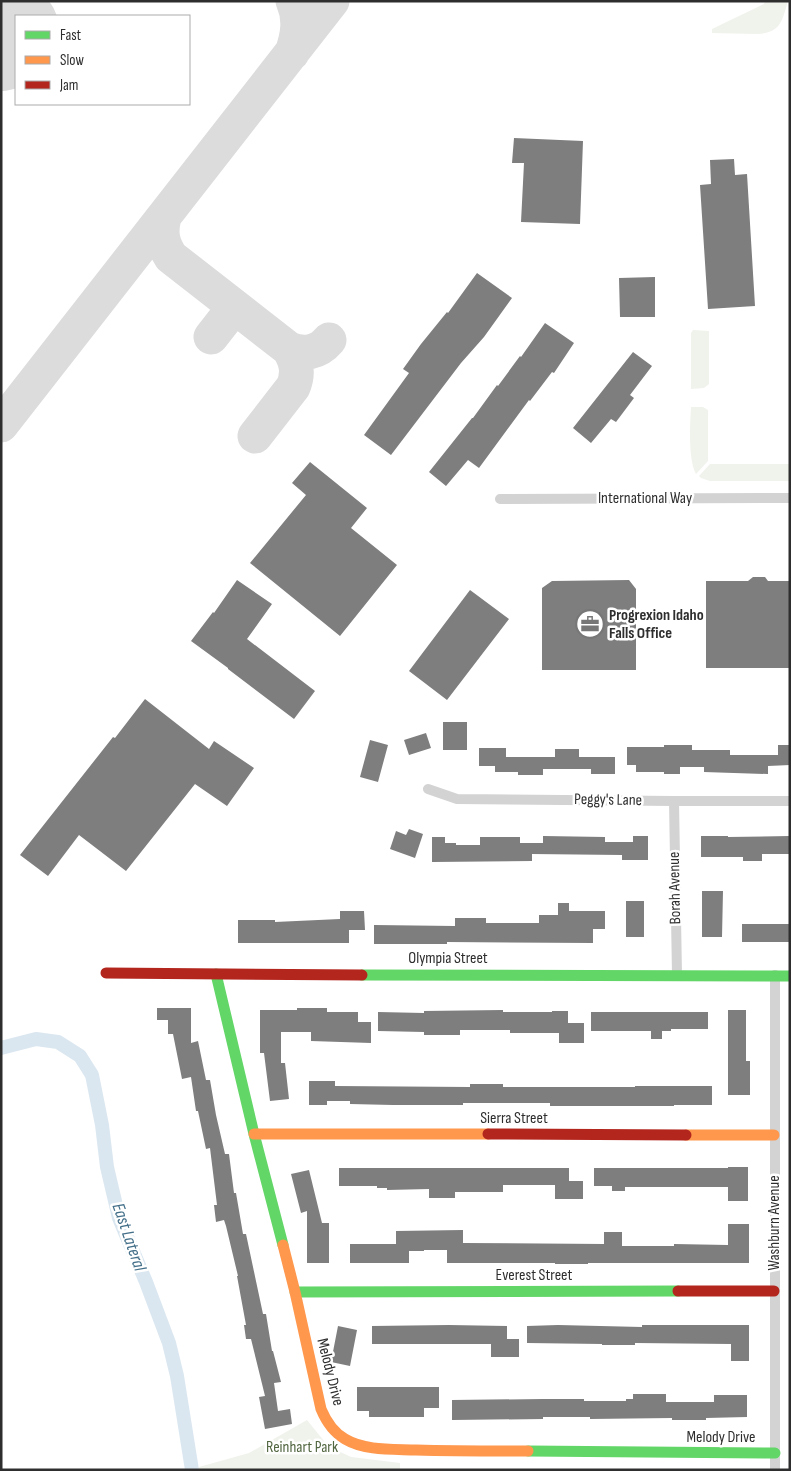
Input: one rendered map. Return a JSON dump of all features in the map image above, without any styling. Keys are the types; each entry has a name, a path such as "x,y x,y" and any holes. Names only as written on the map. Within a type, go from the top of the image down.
{"street":[{"name":"International Way","path":"500,499 790,498"},
{"name":"Peggy's Lane","path":"428,789 457,799 790,801"},
{"name":"Borah Avenue","path":"674,801 677,975"},
{"name":"Olympia Street","path":"106,973 790,976"},
{"name":"Melody Drive","path":"216,974 254,1134 295,1292 321,1409 326,1420 334,1430 345,1439 374,1448 451,1451 775,1453"},
{"name":"Washburn Avenue","path":"775,975 775,1470"},
{"name":"Sierra Street","path":"254,1134 774,1135"},
{"name":"Everest Street","path":"295,1292 774,1291"}],"green space":[{"path":"765,1 788,1 780,24 772,31 758,34 712,33 712,29 764,4"},
{"path":"693,330 709,331 709,384 704,388 691,389 691,333"},
{"path":"691,407 703,407 708,410 708,461 696,474 693,468 691,451"},
{"path":"710,464 790,464 790,481 710,481 701,478 699,476"},
{"name":"Reinhart Park","path":"307,1420 328,1446 351,1457 400,1463 400,1470 199,1470 199,1467 249,1453"}],"building":[{"path":"514,138 583,141 580,224 521,222 524,163 512,163"},
{"path":"734,159 735,175 747,174 755,306 708,309 700,185 711,184 710,160"},
{"path":"477,273 512,298 484,337 461,363 391,455 364,435 409,373 403,369"},
{"path":"655,277 655,317 620,317 619,278"},
{"path":"545,323 574,343 554,373 552,372 529,400 479,468 468,460 446,486 429,472 521,357"},
{"path":"633,352 652,366 630,395 634,398 616,422 611,419 591,443 573,428"},
{"path":"310,462 367,508 351,528 397,565 340,636 250,563 306,495 292,483"},
{"path":"753,577 765,577 768,581 790,581 790,668 706,668 706,581 748,581"},
{"path":"237,580 272,604 247,639 315,691 294,719 191,641 214,613"},
{"path":"629,580 636,589 636,670 542,670 542,588 552,581"},
{"path":"470,590 509,619 447,700 409,671"},
{"path":"145,699 209,749 214,741 254,768 227,806 195,784 126,871 79,835 48,876 20,855"},
{"path":"443,722 467,722 467,750 443,750"},
{"path":"426,733 431,748 409,755 404,740"},
{"path":"370,740 388,745 378,782 360,777"},
{"path":"664,745 692,745 692,750 730,750 730,755 778,755 778,745 790,745 790,765 768,766 768,774 704,772 704,767 680,767 680,774 664,774 664,772 636,772 636,765 627,765 627,747 664,747"},
{"path":"479,748 506,748 506,757 555,757 555,749 579,749 579,757 615,757 615,774 591,774 591,769 543,769 543,775 518,775 518,772 495,772 495,766 479,766"},
{"path":"409,829 423,834 415,858 390,849 396,831 406,835"},
{"path":"543,836 605,837 605,842 633,842 633,836 648,836 648,860 622,860 622,855 532,854 532,861 432,862 432,837 445,837 445,843 456,843 456,845 480,845 480,837 520,837 520,843 543,843"},
{"path":"701,836 790,836 790,854 762,854 762,861 743,861 743,857 701,857"},
{"path":"702,891 723,891 722,937 702,937"},
{"path":"626,901 644,901 644,937 626,937"},
{"path":"558,903 569,903 569,911 605,911 605,929 593,929 593,943 447,942 447,944 374,944 374,925 455,926 455,918 486,918 486,923 539,923 539,915 558,915"},
{"path":"340,911 364,911 365,930 349,930 349,943 238,943 238,920 275,920 275,922 340,919"},
{"path":"742,924 790,924 790,942 742,942"},
{"path":"157,1008 191,1008 191,1043 198,1041 206,1080 210,1080 225,1154 229,1154 234,1193 236,1193 243,1234 246,1234 263,1314 266,1314 272,1351 281,1382 274,1383 278,1411 290,1409 292,1424 265,1429 259,1397 265,1396 251,1339 246,1339 244,1325 246,1325 238,1276 224,1220 216,1222 214,1205 217,1205 210,1148 206,1149 198,1111 196,1111 191,1077 182,1079 173,1034 168,1034 168,1020 157,1020"},
{"path":"297,1008 327,1008 327,1012 358,1012 358,1022 371,1022 371,1043 311,1041 311,1032 281,1032 281,1063 285,1063 289,1099 270,1101 264,1053 260,1053 260,1010 297,1010"},
{"path":"503,1010 503,1012 568,1011 568,1023 584,1023 584,1043 559,1043 559,1033 510,1033 510,1030 460,1030 460,1035 424,1035 424,1032 378,1031 378,1012 424,1013 424,1011"},
{"path":"728,1010 746,1010 746,1061 750,1061 750,1095 728,1095"},
{"path":"591,1012 708,1012 708,1029 671,1029 671,1031 662,1031 662,1039 651,1039 651,1031 591,1031"},
{"path":"309,1081 335,1081 335,1086 470,1087 470,1084 503,1084 503,1087 712,1086 712,1105 550,1106 550,1103 463,1103 463,1105 393,1105 350,1104 350,1101 327,1101 327,1105 309,1105"},
{"path":"748,1167 748,1201 728,1201 728,1187 625,1187 625,1191 612,1191 612,1186 594,1186 594,1168"},
{"path":"339,1168 569,1168 569,1181 583,1181 583,1199 555,1199 555,1185 503,1185 503,1192 455,1192 455,1198 429,1198 429,1189 387,1190 387,1188 377,1188 377,1186 339,1186"},
{"path":"309,1170 322,1223 329,1223 329,1263 307,1263 307,1211 301,1213 291,1174"},
{"path":"728,1224 749,1224 749,1263 447,1263 447,1250 424,1250 409,1251 409,1263 350,1263 350,1244 396,1244 396,1231 463,1230 463,1243 604,1244 604,1232 622,1232 622,1246 674,1246 674,1244 728,1245"},
{"path":"642,1325 749,1325 749,1361 731,1361 731,1344 635,1343 635,1345 602,1345 527,1343 527,1326 642,1327"},
{"path":"338,1326 357,1330 350,1366 331,1362"},
{"path":"372,1326 507,1326 507,1339 519,1339 519,1357 491,1357 491,1344 372,1344"},
{"path":"357,1387 439,1387 439,1408 424,1408 424,1417 369,1417 369,1411 357,1411"},
{"path":"633,1394 666,1394 666,1402 714,1402 714,1395 747,1395 747,1417 706,1418 706,1420 543,1417 543,1419 452,1420 452,1400 584,1399 584,1401 626,1401 626,1399 633,1399"}],"waterway":[{"name":"East Lateral","path":"1,1048 36,1039 58,1042 80,1056 92,1075 102,1125 107,1167 119,1218 169,1343 177,1376 192,1470"}],"taxiway":[{"path":"292,53 298,27 296,8 293,1"},
{"path":"1,425 332,1"},
{"path":"164,217 163,238 171,257 289,349 294,358 296,372 293,387 255,436"},
{"path":"211,337 229,314 229,303"},
{"path":"289,349 310,352 320,348 329,340"}],"runway":[{"path":"1,48 15,30"}],"traffic: fast":[{"path":"216,974 254,1134 283,1245"},
{"path":"362,975 790,976"},
{"path":"295,1292 678,1291"},
{"path":"528,1451 775,1453"}],"traffic: slow":[{"path":"254,1134 488,1134"},
{"path":"686,1135 774,1135"},
{"path":"283,1245 321,1409 333,1430 353,1443 379,1449 528,1451"}],"traffic: jam":[{"path":"106,973 362,975"},
{"path":"488,1134 686,1135"},
{"path":"678,1291 774,1291"}],"place":[{"name":"Progrexion Idaho Falls Office","path":"590,624"}]}
